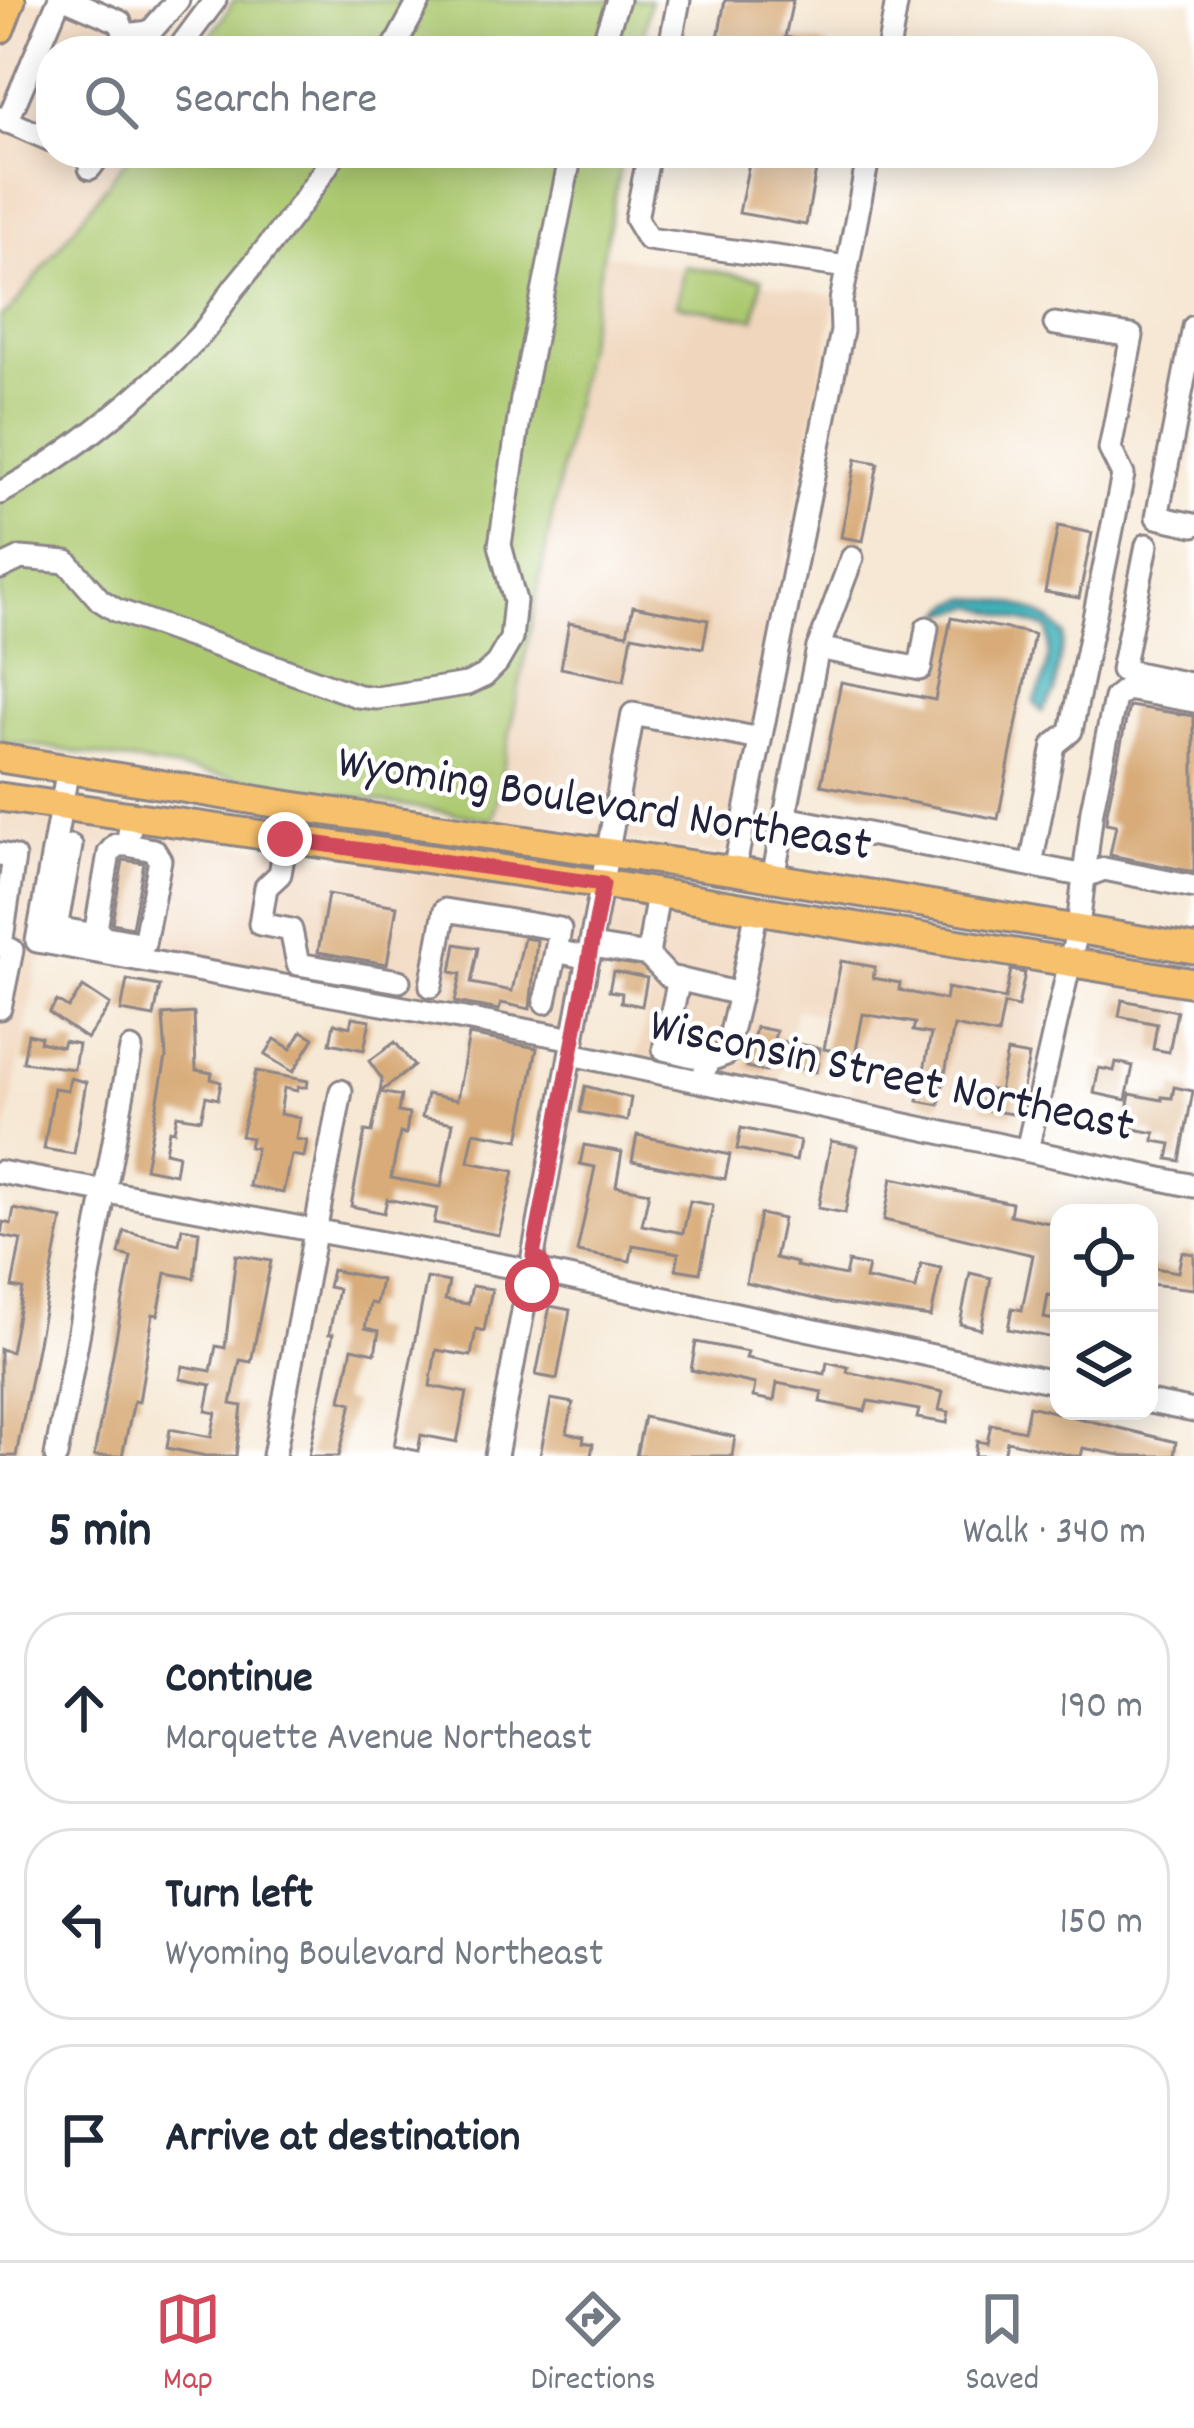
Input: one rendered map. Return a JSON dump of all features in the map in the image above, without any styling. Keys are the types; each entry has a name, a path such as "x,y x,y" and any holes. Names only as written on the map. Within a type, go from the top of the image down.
{"main road":[{"path":"0,28 11,0"},
{"name":"Wyoming Boulevard Northeast","path":"0,758 773,877 1194,949"},
{"name":"Wyoming Boulevard Northeast","path":"0,797 603,884 1194,983"}],"street":[{"path":"42,36 59,0"},
{"path":"69,0 120,22 122,36"},
{"path":"140,36 150,32 178,0"},
{"path":"188,36 215,0"},
{"path":"400,36 420,0"},
{"path":"605,36 618,0"},
{"path":"672,36 680,0"},
{"path":"891,36 897,0"},
{"path":"36,50 4,120 36,134"},
{"path":"0,493 84,439 203,332 233,289 265,255 325,168"},
{"path":"0,568 21,558 67,562 100,600 116,610 358,696 377,698 467,684 484,676 504,652 515,618 500,545 522,399 568,168"},
{"path":"646,168 636,219 648,239 847,267"},
{"path":"734,871 842,332 841,301 865,168"},
{"path":"1031,866 1054,745 1071,731 1123,475 1110,449 1132,336 1055,324"},
{"path":"1194,326 1156,517 1194,525"},
{"path":"1147,545 1122,670 1194,686"},
{"path":"773,877 818,648 852,558"},
{"path":"818,648 920,669 927,628"},
{"path":"1027,1150 1078,927 1093,810 1115,698 1126,689 1194,701"},
{"path":"496,1456 633,714 760,739"},
{"path":"61,806 68,768"},
{"name":"Wisconsin Street Northeast","path":"61,806 37,940 706,1071 1194,1186"},
{"path":"292,806 280,874 266,887 260,924 291,930 298,964 399,981"},
{"path":"128,845 132,816"},
{"path":"784,818 1086,876 1104,869 1194,887"},
{"path":"71,846 56,928 94,935 144,944 160,860 154,850 116,845 109,853 94,935"},
{"path":"0,854 14,857 0,945 12,950 0,1009"},
{"path":"648,955 658,893"},
{"path":"679,979 664,1049 706,1071 726,1054 757,909"},
{"path":"430,986 445,910 560,929 545,1002"},
{"path":"556,951 648,955 669,976 740,994"},
{"path":"56,1456 131,1049"},
{"path":"274,1456 341,1091"},
{"path":"0,1172 531,1270 1050,1380"},
{"path":"1158,1404 1194,1412"}],"shaded area":[{"path":"27,0 191,0 163,36 36,36 36,168 120,168 11,310 0,316 0,66"},
{"path":"606,254 836,296 731,845 720,855 493,820"},
{"path":"0,809 584,895 588,902 563,1043 52,952 38,964 0,1164"},
{"path":"619,899 1053,970 1019,1133 1011,1137 848,1103 863,1025 796,1009 778,1088 637,1057 654,975 598,963 609,906"},
{"path":"1118,979 1194,995 1194,1082 1186,1080 1187,1072 1135,1060 1133,1065 1103,1060"}],"green space":[{"path":"234,0 650,0 644,36 211,36"},
{"path":"120,168 620,168 493,820 0,740 0,316 11,310"},
{"path":"684,266 762,279 755,319 677,305"}],"water":[{"path":"968,598 1020,606 1044,617 1064,635 1054,693 1042,712 1034,702 1047,667 1048,629 976,606 943,614"}],"building":[{"path":"725,0 793,0 785,36 718,36"},
{"path":"748,168 816,168 806,225 739,213"},
{"path":"856,459 878,463 863,541 841,537"},
{"path":"1058,526 1092,533 1079,598 1045,592"},
{"path":"633,606 708,620 703,648 632,635 624,681 561,668 569,623 627,634"},
{"path":"951,618 1034,634 998,819 821,785 841,682 935,700"},
{"path":"1129,706 1194,716 1194,872 1110,855 1116,825 1106,823 1107,812"},
{"path":"123,860 144,863 132,927 112,923"},
{"path":"328,894 397,906 387,964 318,952"},
{"path":"524,938 537,940 530,1009 501,1003 499,1010 455,1002 461,974 451,972 456,944 478,948 471,983 512,991"},
{"path":"841,961 875,967 873,978 900,983 899,990 945,1000 947,988 1005,999 1011,970 1025,973 1018,1007 1004,1004 998,1035 954,1026 939,1105 918,1101 931,1034 913,1031 915,1023 863,1014 855,1055 824,1049"},
{"path":"613,971 647,978 642,1006 621,1002 622,993 609,991"},
{"path":"127,980 160,986 154,1017 121,1011"},
{"path":"83,987 110,1005 87,1039 49,1013 57,1001 68,1008"},
{"path":"1122,1000 1177,1011 1169,1052 1153,1049 1157,1024 1119,1016"},
{"path":"194,1013 196,1070 212,1073 211,1079 221,1082 218,1099 206,1096 201,1119 177,1115 165,1152 178,1155 175,1174 145,1168 166,1057 163,1015"},
{"path":"352,1017 370,1020 364,1050 330,1043 334,1023 350,1027"},
{"path":"756,1027 776,1031 774,1040 820,1048 816,1072 768,1062 766,1072 747,1067"},
{"path":"302,1031 314,1038 293,1072 265,1055 275,1039 291,1049"},
{"path":"28,1034 62,1047 64,1041 78,1044 74,1069 23,1062"},
{"path":"469,1035 537,1048 519,1140 474,1132 468,1162 514,1171 499,1235 434,1223 437,1209 387,1199 384,1213 351,1206 365,1131 372,1132 380,1092 401,1096 398,1112 409,1114 391,1178 441,1187 453,1123 422,1117 427,1094 457,1100"},
{"path":"395,1042 414,1066 380,1092 382,1079 369,1061"},
{"path":"1007,1052 1029,1056 1021,1098 1016,1097 1012,1114 982,1109 985,1089 999,1091"},
{"path":"1116,1062 1133,1066 1126,1100 1094,1093 1099,1068 1114,1071"},
{"path":"256,1071 308,1081 307,1087 297,1091 284,1088 280,1114 300,1118 296,1139 307,1141 304,1157 291,1155 283,1193 249,1186 256,1148 249,1147 251,1138 241,1136"},
{"path":"70,1078 86,1082 74,1154 44,1149 54,1088 68,1090"},
{"path":"585,1086 631,1098 627,1121 580,1112"},
{"path":"1174,1087 1193,1091 1180,1161 1168,1159 1171,1144 1154,1141 1155,1133 1124,1127 1130,1094 1162,1100 1172,1098"},
{"path":"741,1128 800,1141 796,1161 737,1149"},
{"path":"637,1135 730,1155 725,1179 632,1161"},
{"path":"831,1141 858,1146 845,1213 818,1208"},
{"path":"584,1145 622,1152 616,1186 649,1192 642,1225 683,1233 690,1201 713,1205 700,1273 676,1269 679,1253 633,1245 630,1261 577,1252 595,1167 580,1164"},
{"path":"892,1178 1012,1203 1010,1215 1050,1223 1050,1295 1044,1318 1050,1319 1050,1337 1008,1329 1012,1308 1022,1310 1033,1255 884,1220"},
{"path":"14,1209 62,1219 16,1456 0,1456 0,1349 11,1352 23,1289 12,1287 21,1240 1,1236 3,1222 11,1224"},
{"path":"760,1214 783,1219 775,1258 796,1266 845,1276 848,1262 868,1266 865,1279 916,1289 921,1264 941,1268 931,1317 832,1303 746,1283"},
{"path":"182,1228 199,1231 194,1278 166,1273 158,1315 153,1314 139,1402 134,1401 122,1456 94,1456 131,1257 119,1254 124,1231 179,1244"},
{"path":"1182,1252 1194,1254 1194,1289 1158,1285 1158,1269 1178,1272"},
{"path":"236,1255 271,1261 251,1362 240,1360 231,1404 242,1406 236,1456 167,1448 170,1429 211,1437 216,1413 206,1411 211,1385 180,1379 183,1366 211,1371 216,1346 225,1348"},
{"path":"332,1270 381,1280 365,1328 379,1331 375,1353 352,1348 341,1400 352,1403 339,1456 309,1456 333,1334 329,1334 338,1289 328,1287"},
{"path":"970,1273 991,1278 981,1329 960,1324"},
{"path":"427,1278 449,1282 445,1300 468,1304 472,1286 492,1289 484,1331 476,1329 471,1356 436,1350 430,1386 467,1393 457,1442 421,1435 418,1451 394,1446"},
{"path":"550,1306 570,1310 557,1379 536,1375"},
{"path":"696,1342 825,1374 827,1362 848,1367 847,1372 943,1392 939,1410 949,1412 947,1423 917,1418 919,1410 881,1403 868,1401 865,1411 820,1402 822,1392 777,1383 774,1401 753,1397 755,1384 691,1370"},
{"path":"551,1399 573,1403 567,1433 593,1444 591,1456 540,1456"},
{"path":"1029,1406 1050,1411 1050,1420 1086,1420 1176,1442 1174,1456 1126,1456 1083,1448 1081,1456 1073,1456 1007,1441 1004,1456 975,1456 977,1441 987,1443 991,1424 1024,1431"},
{"path":"644,1417 735,1437 732,1456 636,1456"}],"route":[{"path":"285,839 603,884 533,1256 544,1264 545,1273 532,1285"}]}
